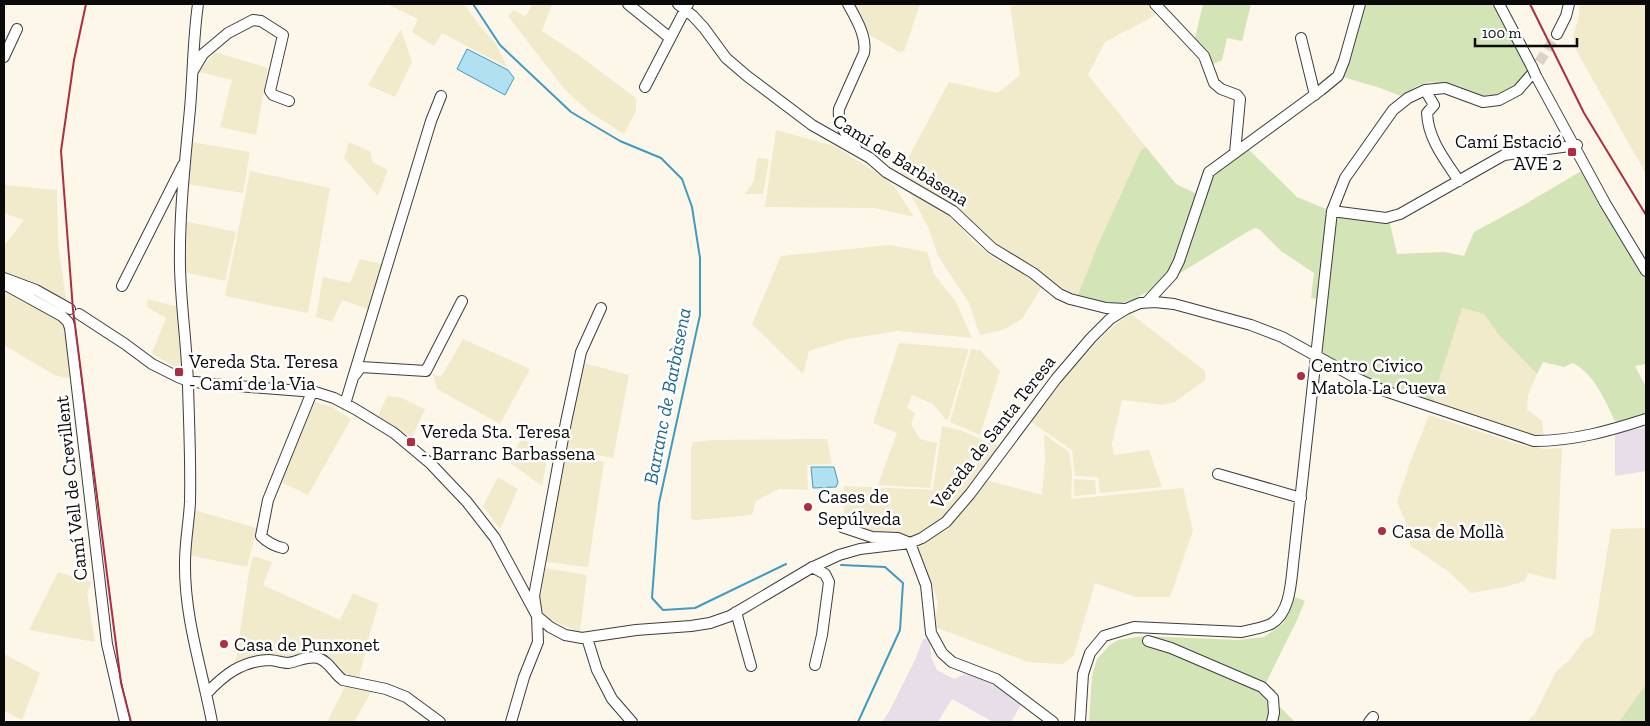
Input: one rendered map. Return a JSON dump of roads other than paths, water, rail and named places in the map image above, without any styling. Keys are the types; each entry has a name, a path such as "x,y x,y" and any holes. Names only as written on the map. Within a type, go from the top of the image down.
{"street":[{"path":"198,4 194,29 193,72 180,227 180,268 188,381 191,474 185,562 187,598 196,657 212,722"},
{"path":"628,4 670,38"},
{"path":"848,4 862,32 865,44 864,53 838,109 838,117 842,129 860,152"},
{"path":"1155,4 1204,56 1214,84 1221,90 1237,95 1240,100 1235,153"},
{"path":"1147,302 1172,275 1179,262 1209,172 1315,95 1338,76 1360,4"},
{"path":"1499,4 1575,145 1646,266"},
{"path":"1503,4 1534,71"},
{"path":"1557,34 1570,4"},
{"path":"645,87 670,38 683,6"},
{"name":"Camí de Barbàsena","path":"683,6 704,28 726,58 747,76 812,125 870,158 886,172 953,210 992,248 1033,272 1059,294 1070,299 1106,308 1126,309"},
{"path":"193,72 203,54 228,33 253,20 261,21 283,36 270,92 289,101"},
{"path":"4,57 17,29"},
{"path":"1301,38 1315,95"},
{"path":"1080,722 1083,674 1090,653 1104,636 1134,627 1241,632 1258,629 1272,623 1283,612 1289,594 1332,211 1345,178 1393,110 1408,98 1425,90 1445,88 1483,102 1500,100 1518,90 1534,71"},
{"path":"1425,90 1434,105 1427,113 1427,121 1436,146 1459,181"},
{"path":"345,404 431,121 442,96"},
{"path":"1332,211 1386,218 1400,214 1504,155 1575,145"},
{"path":"1575,145 1605,203 1646,271"},
{"path":"122,286 186,160"},
{"name":"Vereda de Santa Teresa","path":"4,278 36,290 74,311 152,364 188,381 312,392 334,398 394,433 431,464 467,502 495,538 537,616 550,627 565,635 587,638 636,630 710,623 736,612 812,567 839,555 860,549 910,543 922,538 946,522 970,494 1056,380 1110,319 1126,309 1147,302 1174,304 1251,325 1282,337 1358,380 1382,390 1534,441 1581,438 1646,419"},
{"name":"Camí Vell de Crevillent","path":"4,284 62,316 68,322 70,328 107,644 125,722"},
{"path":"354,376 361,367 426,371 462,301"},
{"path":"511,722 524,677 538,642 534,596 566,422 582,352 602,308"},
{"path":"283,548 265,540 261,536 261,530 268,500 312,392"},
{"path":"1218,474 1300,498"},
{"path":"842,527 872,537 898,538 910,543 926,585 931,633 942,653 952,662 996,679 1053,722"},
{"path":"812,567 825,574 829,582 822,635 815,664"},
{"path":"736,612 751,666"},
{"path":"587,638 597,670 612,699 632,722"},
{"path":"1148,641 1171,648 1262,687 1273,698 1274,713 1272,722"},
{"path":"206,694 239,667 254,661 272,660 289,663 299,659 317,658 328,664 338,677 343,680 386,689 406,697 440,722"}],"water":[{"path":"467,49 508,70 514,78 505,95 457,69"},
{"path":"811,467 834,467 838,482 836,487 813,488"}],"waterway":[{"name":"Barranc de Barbàsena","path":"473,4 500,45 571,112 620,141 661,158 682,179 692,207 700,258 700,315 659,503 652,598 663,610 695,608 786,564"},
{"name":"Barranc de Barbàsena","path":"841,565 885,567 903,583 900,630 858,722"}],"tunnel":[{"path":"1531,75 1557,34"}],"railway":[{"path":"86,4 74,60 61,151 73,310 121,683 131,722"},
{"path":"1530,4 1584,113 1646,215"}],"place":[{"name":"Camí Estació AVE 2","path":"1572,152"},
{"name":"Vereda Sta. Teresa - Camí de la Via","path":"179,372"},
{"name":"Centro Cívico Matola La Cueva","path":"1301,376"},
{"name":"Vereda Sta. Teresa - Barranc Barbassena","path":"411,442"},
{"name":"Cases de Sepúlveda","path":"808,507"},
{"name":"Casa de Mollà","path":"1382,531"},
{"name":"Casa de Punxonet","path":"224,644"}]}
